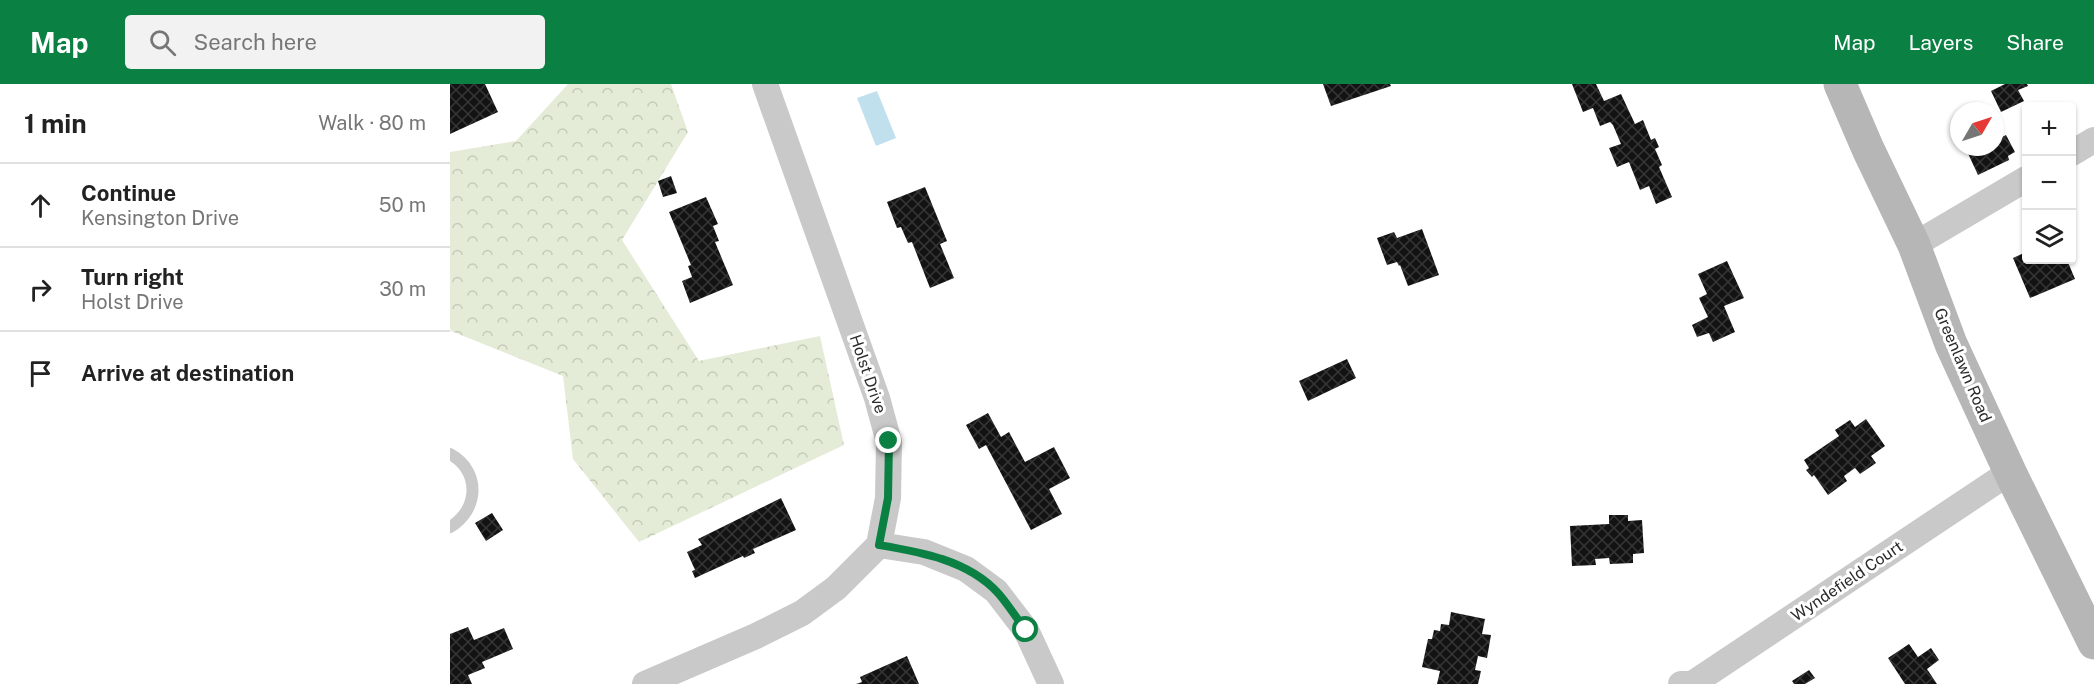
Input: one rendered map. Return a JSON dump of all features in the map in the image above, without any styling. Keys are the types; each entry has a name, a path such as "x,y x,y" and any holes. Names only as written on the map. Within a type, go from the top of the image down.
{"main road":[{"name":"Greenlawn Road","path":"1840,84 1868,149 1914,244 1951,344 2010,472 2094,643"}],"street":[{"name":"Holst Drive","path":"765,84 873,387 889,441 888,498 879,545"},
{"path":"2076,151 2094,140"},
{"path":"1914,244 2022,181"},
{"name":"Wyndefield Court","path":"1681,684 1692,684 2010,472"},
{"path":"645,684 756,636 802,613 836,588 879,545 924,552 966,569 996,591 1026,630 1051,684"}],"lane":[{"path":"450,454 466,467 473,498 466,514 450,527"}],"green space":[{"path":"568,84 671,84 688,132 622,240 699,361 820,336 844,445 639,542 573,459 563,376 451,331 450,328 450,152 516,141"}],"water":[{"path":"877,91 896,138 876,146 857,98"}],"building":[{"path":"450,84 485,84 498,112 450,134"},
{"path":"1323,84 1390,84 1391,86 1331,106"},
{"path":"1572,84 1596,84 1604,101 1621,94 1635,124 1643,120 1651,140 1655,138 1659,147 1655,149 1662,165 1659,167 1672,197 1656,204 1649,186 1640,190 1629,162 1617,167 1609,148 1621,144 1613,125 1610,122 1600,126 1593,108 1583,112"},
{"path":"2005,84 2027,84 2028,86 2018,90 2024,101 2004,111 2004,102 1996,102 1991,91"},
{"path":"2006,135 2015,152 2008,156 2009,160 1978,175 1969,156 2004,156 2004,136"},
{"path":"671,176 677,193 663,197 658,181"},
{"path":"925,187 947,241 940,244 954,278 930,288 912,242 908,243 901,227 897,228 887,202"},
{"path":"706,197 718,224 713,226 719,241 715,242 733,285 690,303 682,281 692,277 688,266 691,265 669,212"},
{"path":"1422,229 1439,275 1408,286 1397,262 1387,265 1377,238 1394,232 1397,238"},
{"path":"2022,254 2022,264 2069,264 2075,279 2030,298 2013,258"},
{"path":"1727,261 1744,298 1724,306 1735,332 1713,342 1709,333 1697,337 1692,325 1708,317 1699,298 1707,294 1698,274"},
{"path":"1347,359 1356,378 1308,401 1299,381"},
{"path":"988,413 1001,437 1009,432 1025,462 1054,447 1070,478 1049,489 1062,514 1031,530 986,445 979,449 966,425"},
{"path":"1866,419 1885,446 1871,456 1876,463 1860,474 1855,468 1844,476 1847,481 1828,495 1814,475 1812,477 1806,470 1809,468 1804,460 1839,436 1835,430 1850,420 1855,427"},
{"path":"781,498 796,530 753,549 755,553 744,558 743,556 695,578 692,571 695,570 687,552 702,545 698,539"},
{"path":"492,513 503,530 486,541 475,523"},
{"path":"1609,515 1628,515 1628,521 1642,520 1644,553 1633,554 1633,563 1610,564 1609,558 1595,559 1596,565 1572,566 1570,526 1609,524"},
{"path":"1451,612 1485,619 1482,634 1491,635 1487,658 1478,656 1475,670 1481,671 1478,684 1437,684 1440,671 1422,667 1428,639 1432,639 1434,630 1440,631 1441,624 1449,625"},
{"path":"468,627 474,640 504,628 513,649 482,662 485,668 468,675 472,684 450,684 450,634"},
{"path":"1909,644 1918,657 1931,648 1939,660 1927,669 1937,684 1905,684 1888,658"},
{"path":"907,656 919,684 856,684 862,682 860,677"},
{"path":"1809,670 1815,678 1805,684 1794,684 1792,681"}],"route":[{"path":"889,441 888,498 879,545 924,552 966,569 996,591 1026,630"}]}
